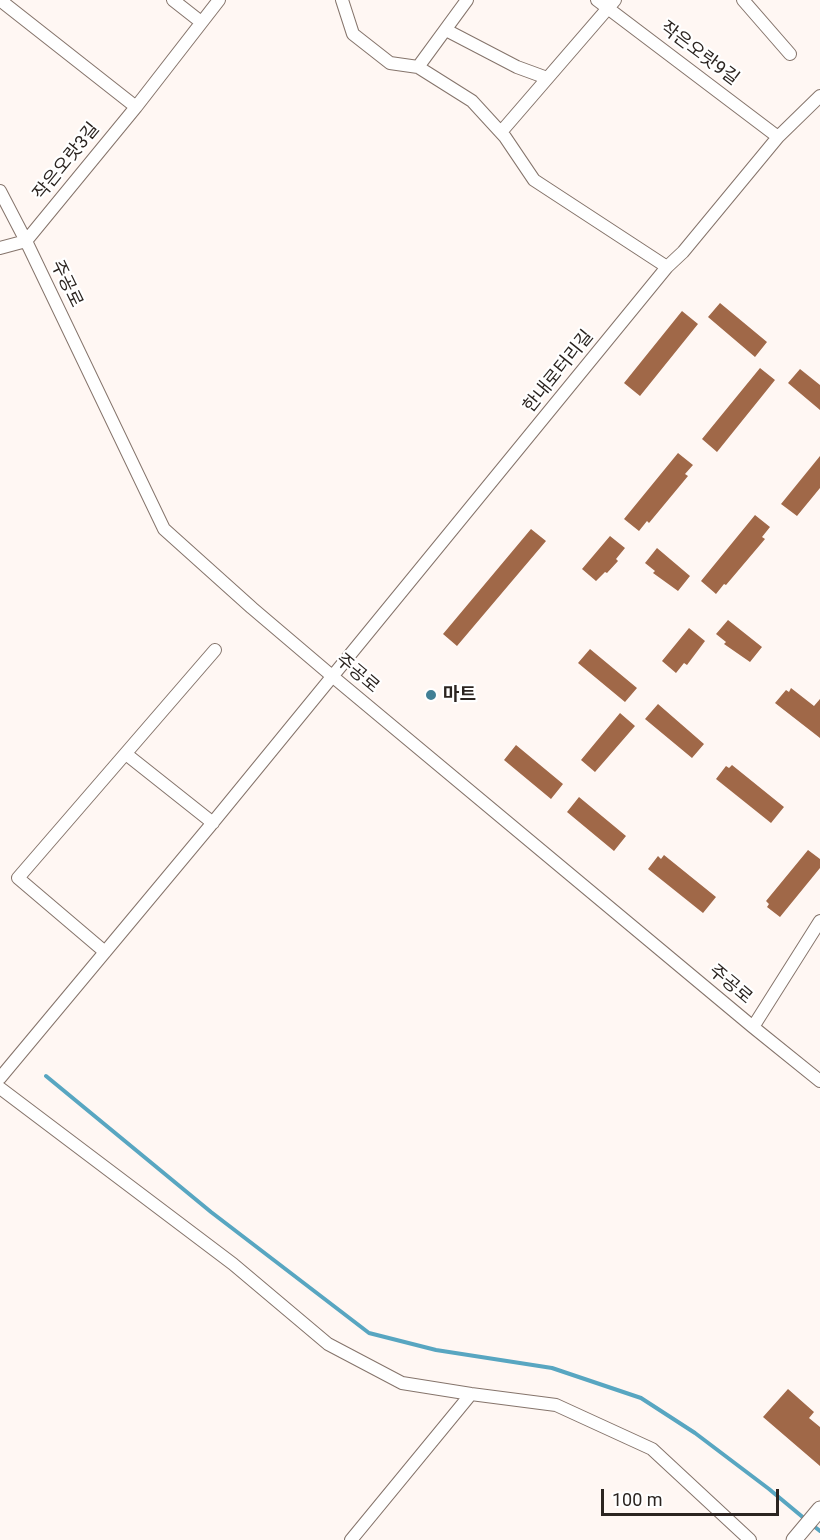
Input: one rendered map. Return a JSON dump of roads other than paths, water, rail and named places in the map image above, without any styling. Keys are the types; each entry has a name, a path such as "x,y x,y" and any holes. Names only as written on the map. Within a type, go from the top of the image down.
{"main road":[{"path":"794,1540 820,1509"}],"street":[{"path":"0,0 136,107"},
{"path":"173,0 201,22"},
{"name":"작은오랏3길","path":"26,241 136,107 219,0"},
{"path":"342,0 354,34 390,63 418,67 472,101 501,132 534,180 667,267"},
{"path":"418,67 467,0"},
{"name":"작은오랏9길","path":"597,0 611,4 778,137"},
{"path":"743,0 790,54"},
{"path":"501,132 611,4"},
{"path":"446,30 517,67 547,78"},
{"name":"한내로터리길","path":"0,1078 213,823 667,267 778,137 820,96"},
{"name":"주공로","path":"0,191 164,528 252,608 332,676 820,1081"},
{"path":"0,248 26,241"},
{"path":"105,952 18,878 215,650"},
{"path":"126,754 213,823"},
{"path":"753,1027 820,921"},
{"path":"0,1088 233,1264 328,1344 402,1383 556,1405 652,1449 750,1540"},
{"path":"351,1540 471,1394"}],"waterway":[{"path":"46,1076 211,1212 369,1333 436,1350 552,1368 641,1398 695,1433 805,1519"},
{"path":"811,1524 820,1531"}],"place":[{"name":"마트","path":"431,695"}]}
